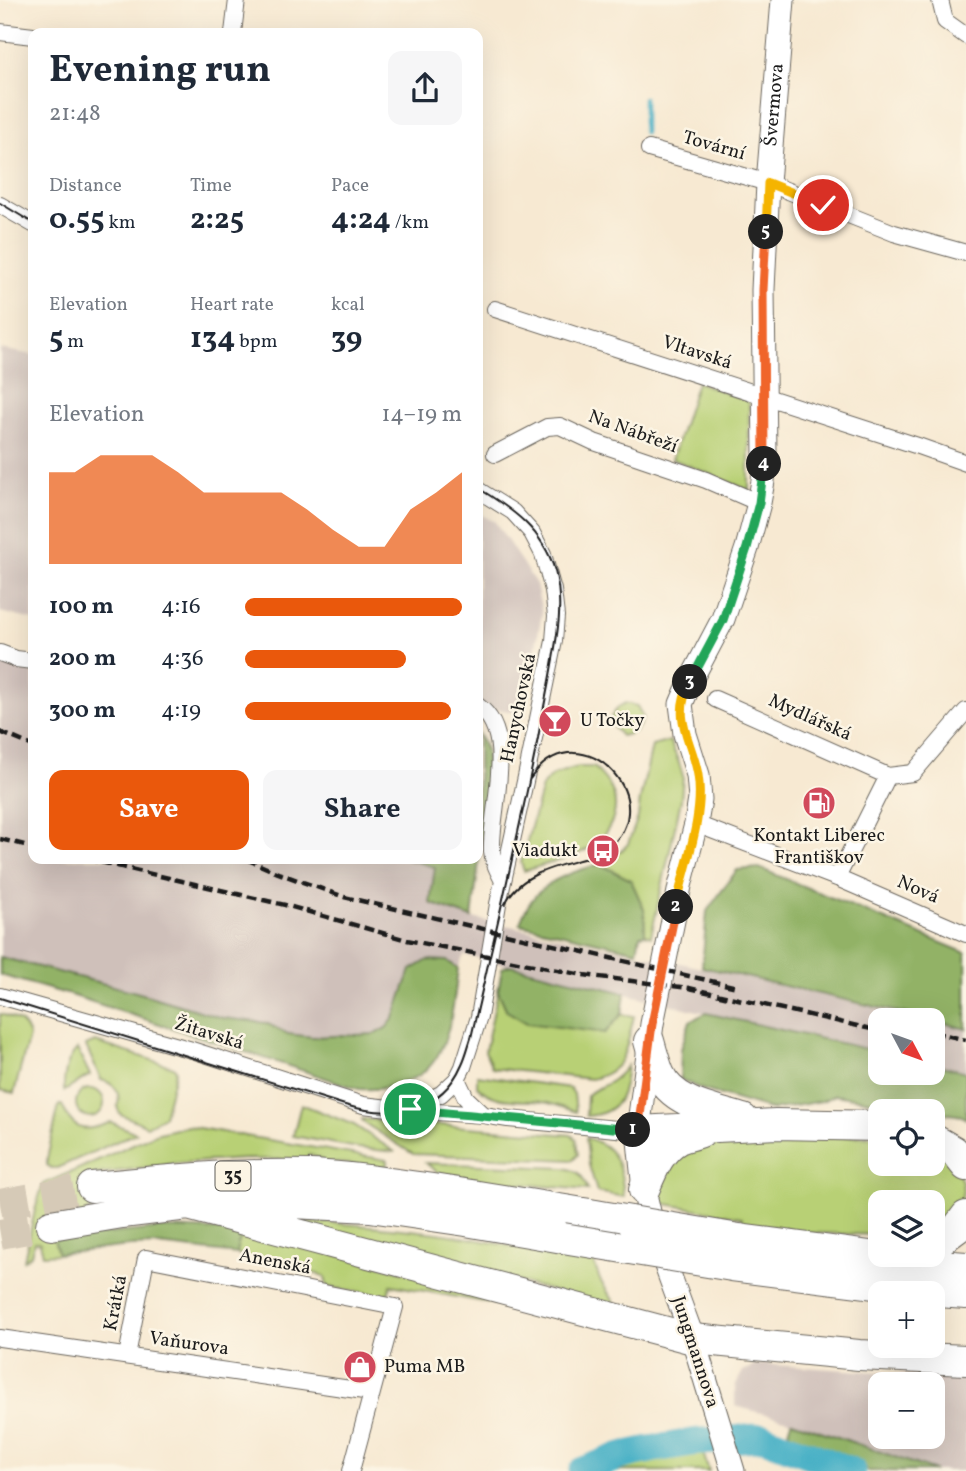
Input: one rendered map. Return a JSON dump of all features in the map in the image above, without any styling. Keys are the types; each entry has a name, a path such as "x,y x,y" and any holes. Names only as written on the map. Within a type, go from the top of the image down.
{"highway":[{"path":"649,1041 660,1075 669,1088 691,1102 764,1125"},
{"path":"644,1190 657,1161 668,1147 679,1139 704,1132 764,1125"},
{"path":"638,1131 764,1125 868,1126"},
{"path":"945,1133 966,1139"},
{"path":"945,1146 954,1151 966,1166"},
{"name":"35","path":"92,1188 247,1175 312,1175 375,1181 566,1224 735,1252 939,1292 966,1294"},
{"name":"35","path":"51,1225 188,1205 241,1202 370,1207 466,1221 566,1224"},
{"path":"188,1205 693,1339 859,1355 966,1360"},
{"path":"946,1242 966,1216"},
{"path":"773,1244 868,1243"},
{"name":"35","path":"735,1252 773,1244 966,1267"}],"street":[{"path":"234,28 237,0"},
{"name":"Švermova","path":"654,1233 644,1190 638,1131 649,1041 700,799 698,775 685,734 681,704 692,676 723,620 747,548 763,481 763,290 768,183 783,0"},
{"path":"940,0 945,21 965,36"},
{"path":"0,32 28,35"},
{"name":"Tovární","path":"649,149 768,183 894,233 966,253"},
{"path":"0,205 28,222"},
{"name":"Vltavská","path":"495,310 966,463"},
{"name":"Na Nábřeží","path":"495,454 547,426 560,426 594,442 706,480 759,503"},
{"name":"Hanychovská","path":"457,1079 479,1017 503,881 554,641 556,616 549,572 532,533 513,512 483,493"},
{"path":"0,653 28,660"},
{"name":"Mydlářská","path":"715,699 888,776"},
{"path":"837,878 888,776 913,773 966,711"},
{"path":"483,712 498,737 500,754 492,851 503,881"},
{"name":"Nová","path":"696,824 837,878 966,934"},
{"name":"Žitavská","path":"0,996 192,1050 363,1105 638,1131"},
{"path":"406,1110 441,1094 457,1079 466,1098 484,1115"},
{"name":"Jungmannova","path":"654,1233 693,1339 731,1463"},
{"name":"Anenská","path":"146,1258 395,1307 371,1392"},
{"name":"Krátká","path":"127,1356 146,1258"},
{"name":"Vaňurova","path":"0,1338 371,1392"},
{"path":"351,1471 371,1392"}],"shaded area":[{"path":"0,349 28,354 28,619 0,612"},
{"path":"483,516 495,522 536,584 542,613 523,714 483,706"},
{"path":"0,660 28,670 28,864 424,864 435,867 472,918 875,1008 868,1008 868,1049 464,955 458,968 447,961 411,970 394,1018 386,1028 375,1034 313,1037 288,1034 266,1023 223,1018 136,992 0,957"},
{"path":"945,1025 966,1029 966,1072 945,1067"},
{"path":"759,1364 877,1372 868,1372 868,1448 792,1421 735,1406 735,1386 743,1371"},
{"path":"945,1377 966,1378 966,1471 935,1471 872,1449 945,1449"}],"green space":[{"path":"697,382 749,401 749,490 672,459"},
{"path":"625,703 637,706 643,717 636,730 621,736 614,728 611,717 617,708"},
{"path":"670,741 683,776 681,800 651,936 645,934 644,909 600,864 614,858 628,844 638,817 652,746"},
{"path":"483,744 486,750 488,790 483,830"},
{"path":"578,767 594,767 612,789 615,811 609,828 590,848 524,871 521,863 542,787 553,776"},
{"path":"424,864 479,864 472,918 430,903 435,867"},
{"path":"600,864 631,880 644,909 645,934 640,935 637,951 520,924 525,910 541,890 562,877"},
{"path":"759,868 966,953 966,1029 945,1023 945,1008 881,1008 702,967 707,911 737,870"},
{"path":"0,957 136,992 223,1018 266,1023 288,1034 313,1037 375,1034 386,1028 394,1018 411,970 428,960 447,961 458,968 449,1026 439,1054 431,1065 401,1084 359,1089 77,997 0,975"},
{"path":"510,965 625,993 622,1014 605,1033 527,1023 507,1011 498,991 502,968"},
{"path":"498,991 507,1011 605,1033 622,1014 634,1016 623,1056 612,1070 591,1079 492,1068 485,1051"},
{"path":"706,1013 868,1049 868,1085 945,1085 945,1067 966,1072 966,1119 945,1113 945,1099 868,1100 835,1095 822,1101 772,1110 701,1089 680,1079 681,1049 690,1021"},
{"path":"0,1014 18,1021 29,1036 14,1093 0,1090"},
{"path":"95,1042 174,1067 176,1070 164,1116 147,1126 120,1114 116,1090 101,1080 86,1046"},
{"path":"77,1049 90,1075 64,1091 66,1068"},
{"path":"627,1066 618,1101 606,1111 586,1116 587,1096 614,1080"},
{"path":"477,1075 570,1088 574,1094 576,1112 548,1103 501,1099 477,1086"},
{"path":"90,1089 100,1093 104,1103 100,1113 90,1117 80,1113 76,1103 80,1093"},
{"path":"301,1104 354,1125 395,1152 293,1136"},
{"path":"59,1105 62,1105 71,1121 81,1128 94,1128 111,1122 136,1133 57,1168 51,1168 47,1165 47,1159"},
{"path":"362,1119 571,1135 576,1139 578,1155 573,1160 413,1154"},
{"path":"187,1126 387,1160 387,1165 382,1167 323,1162 309,1155 306,1160 247,1159 178,1163 90,1175 95,1205 54,1239 58,1254 43,1255 40,1243 34,1242 31,1255 24,1260 43,1184 155,1134"},
{"path":"868,1136 868,1176 945,1176 945,1156 953,1163 962,1181 961,1206 945,1223 945,1190 868,1190 868,1235 813,1233 743,1222 742,1217 660,1203 659,1180 682,1146 735,1137"},
{"path":"586,1138 605,1146 611,1152 622,1177 624,1197 597,1192 589,1165"},
{"path":"426,1163 565,1168 580,1175 588,1190 486,1181 438,1173"},
{"path":"285,1220 430,1232 593,1260 600,1280 618,1308"},
{"path":"165,1228 243,1231 237,1254 158,1245 58,1254 54,1239"},
{"path":"243,1230 594,1322 391,1285 387,1296 327,1287 325,1276 237,1254"},
{"path":"792,1421 935,1471 868,1471 787,1438"},
{"path":"701,1447 709,1471 603,1471 661,1450"}],"waterway":[{"path":"644,98 644,132"},
{"path":"582,1471 620,1456 652,1449 695,1442 763,1437 852,1471"}],"tunnel":[{"path":"0,1204 92,1187"},
{"path":"0,1234 51,1225"}],"tram line":[{"path":"0,203 28,220"},
{"path":"0,998 362,1109 397,1111 413,1108 441,1093 462,1064 471,1038 530,776 559,621 558,583 543,544 525,522 483,491"},
{"path":"530,779 551,759 573,753 595,758 613,772 625,791 628,813 621,834 600,853"},
{"path":"505,904 520,884 530,877 553,867 590,857"}],"railway":[{"path":"0,732 28,744"},
{"path":"0,839 28,846"},
{"path":"109,864 285,905 407,940 583,975 689,988 868,1028"},
{"path":"257,864 344,897 737,987"},
{"path":"945,1035 966,1040"}],"place":[{"name":"U Točky","path":"555,721"},
{"name":"Kontakt Liberec Františkov","path":"819,803"},
{"name":"Viadukt","path":"603,851"},
{"name":"Puma MB","path":"360,1367"}],"route":[{"path":"410,1109 406,1110 638,1131 652,1024 700,799 698,775 685,734 681,704 692,676 723,620 747,548 763,481 763,290 768,183 823,205"}]}
